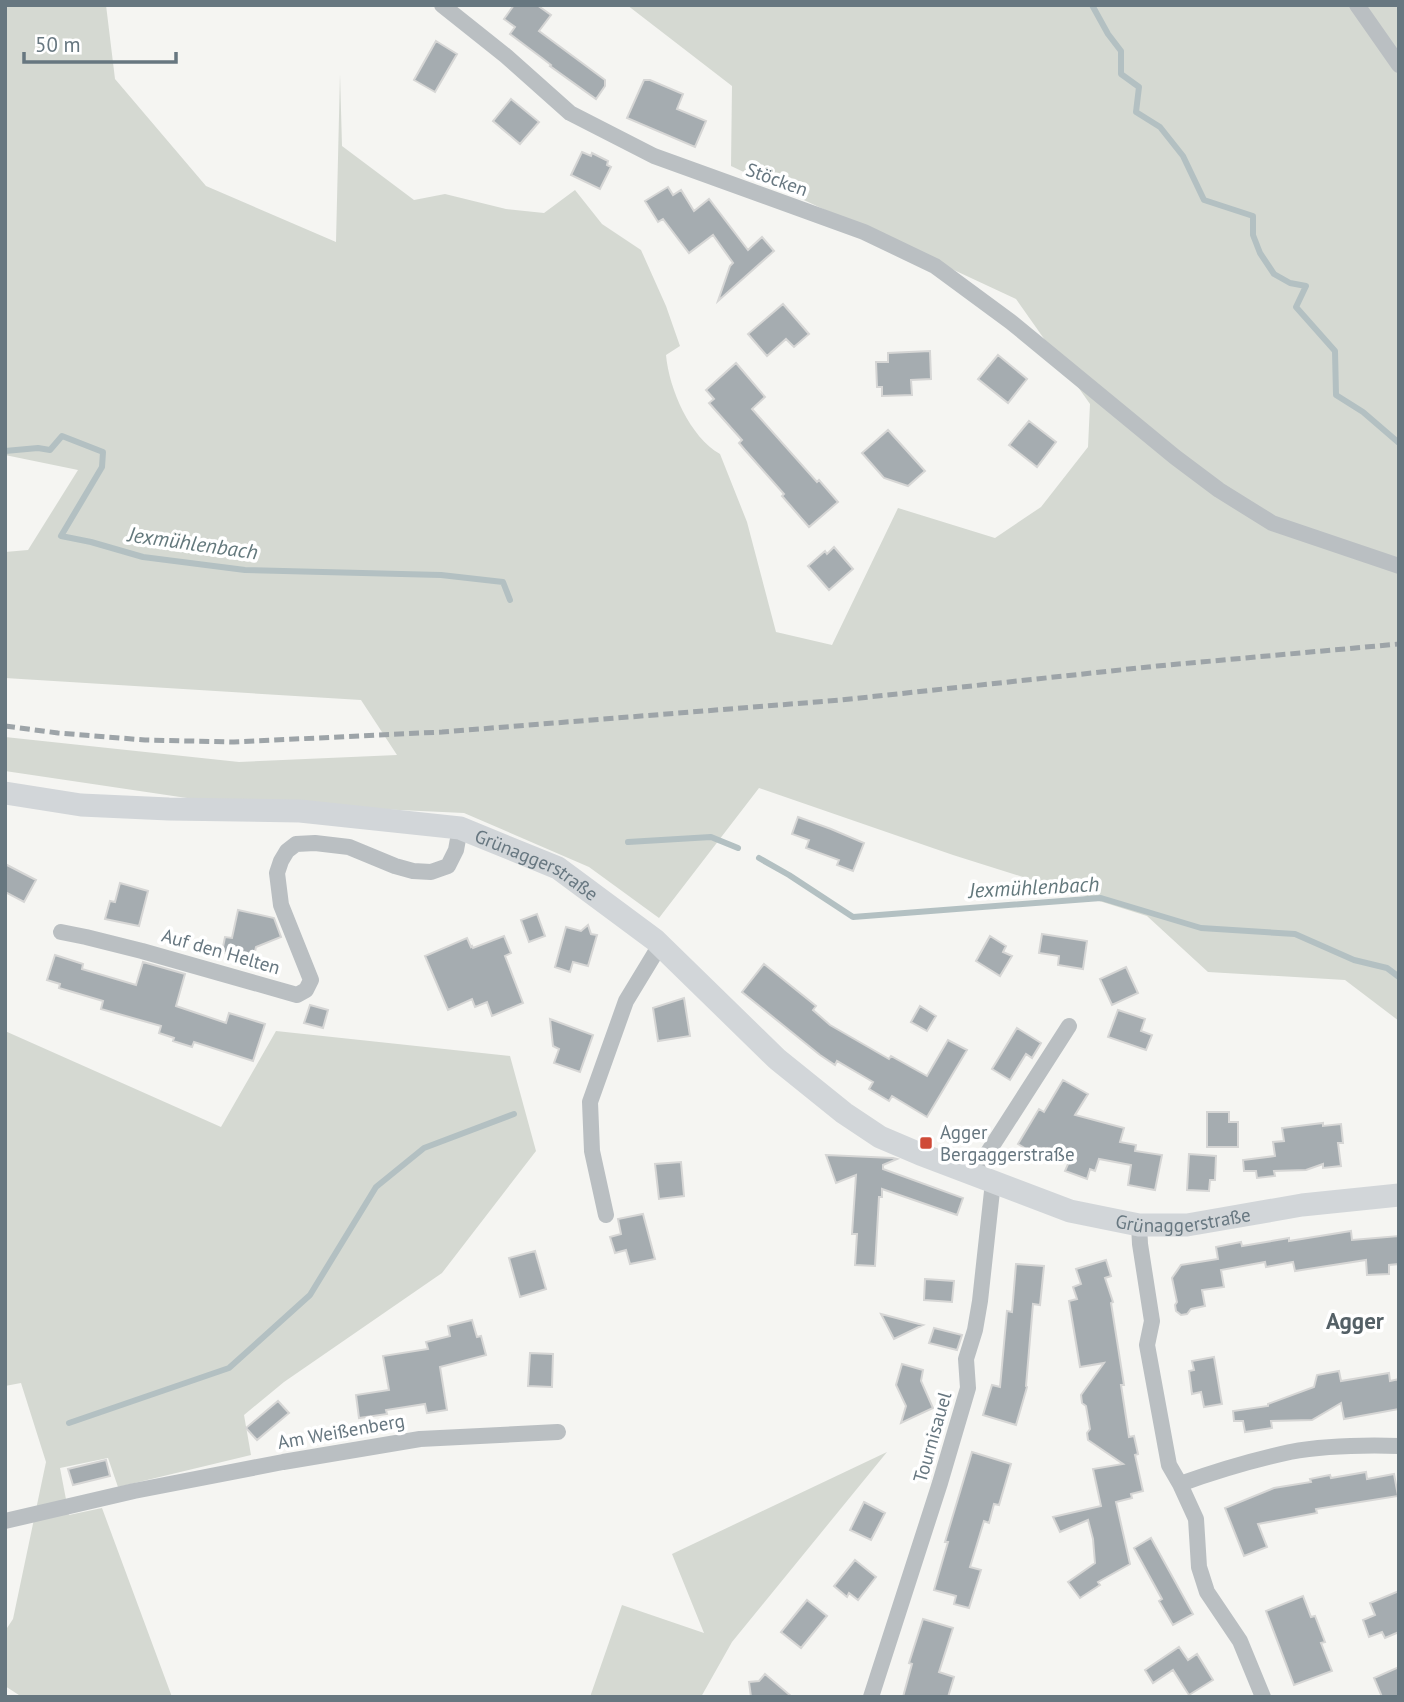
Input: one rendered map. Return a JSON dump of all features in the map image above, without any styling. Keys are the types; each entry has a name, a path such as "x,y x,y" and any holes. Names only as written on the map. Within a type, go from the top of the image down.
{"street":[{"name":"Stöcken","path":"442,5 570,113 654,156 864,232 935,267 1011,322 1219,490 1272,523 1399,566"},
{"path":"1357,5 1399,65"},
{"name":"Grünaggerstraße","path":"5,793 81,805 300,811 460,828 558,868 660,945 777,1059 844,1113 880,1137 1070,1211 1139,1224 1187,1225 1302,1205 1399,1195"},
{"name":"Auf den Helten","path":"61,932 142,951 297,995 306,990 311,981 281,905 277,885 277,873 287,851 296,844 349,847 395,866 431,872 448,866 456,850 460,828"},
{"path":"606,1215 592,1151 590,1102 626,1001 660,945"},
{"path":"983,1178 1069,1026"},
{"name":"Tournisauel","path":"870,1697 968,1388 966,1359 981,1301 983,1178"},
{"path":"1139,1224 1152,1321 1147,1345 1169,1465 1180,1483 1195,1519 1199,1567 1207,1592 1240,1641 1263,1697"},
{"name":"Am Weißenberg","path":"5,1521 134,1491 420,1439 558,1432"},
{"path":"1180,1483 1225,1468 1293,1452 1366,1445 1399,1446"}],"shaded area":[{"path":"5,5 106,5 115,79 206,186 336,242 340,74 342,146 414,200 445,194 506,209 544,213 575,190 602,224 641,250 680,346 666,355 676,397 699,436 720,454 747,522 776,632 832,645 898,508 995,538 1041,507 1088,447 1090,404 1016,299 731,166 732,86 627,5 1399,5 1399,1021 1345,980 1208,972 1147,916 953,855 759,788 659,918 589,867 464,813 207,801 5,771 5,737 239,762 397,755 361,700 5,678 5,552 28,550 78,470 5,455"},
{"path":"5,1031 221,1127 276,1031 510,1056 536,1151 442,1273 284,1382 244,1415 251,1455 118,1487 108,1458 60,1468 69,1515 102,1508 172,1697 22,1697 5,1686 5,1631 13,1619 46,1462 21,1383 5,1386"},
{"path":"887,1452 732,1642 701,1697 590,1697 622,1605 704,1633 672,1554"}],"building":[{"path":"514,5 537,5 551,15 539,31 605,80 605,86 596,99 510,34 515,27 504,19"},
{"path":"436,41 457,54 435,92 414,80"},
{"path":"644,80 683,94 677,109 706,121 695,147 627,118"},
{"path":"511,99 539,122 520,144 493,121"},
{"path":"582,152 591,156 592,153 608,161 607,165 611,167 600,189 571,175"},
{"path":"668,187 673,195 681,190 694,211 709,199 748,250 762,237 774,251 718,301 733,263 713,235 689,253 663,219 658,222 645,201"},
{"path":"783,304 809,334 794,347 786,339 767,356 748,334"},
{"path":"930,351 931,379 911,380 912,395 882,396 882,387 877,387 876,362 888,362 888,353"},
{"path":"998,355 1027,379 1008,403 978,379"},
{"path":"736,363 765,397 752,409 838,502 809,527 739,443 742,440 709,403 714,399 706,390"},
{"path":"1029,421 1056,442 1037,467 1009,445"},
{"path":"888,430 925,471 908,486 884,478 862,453"},
{"path":"834,547 853,569 829,590 808,566"},
{"path":"798,817 864,843 853,871 837,865 839,860 806,848 809,840 792,834"},
{"path":"5,864 36,880 24,902 5,892"},
{"path":"120,883 148,891 139,926 105,919 110,901 115,902"},
{"path":"238,910 274,918 281,937 256,947 253,960 222,952 225,937 232,938"},
{"path":"537,914 545,936 529,942 521,920"},
{"path":"588,925 591,934 597,935 588,966 573,962 570,972 555,967 566,927 581,931"},
{"path":"1042,934 1087,941 1083,969 1058,965 1059,956 1039,953"},
{"path":"504,936 511,953 505,956 523,1003 492,1016 487,1002 475,1007 472,999 448,1010 425,956 467,938 473,948"},
{"path":"990,936 1006,946 1003,952 1012,956 1000,976 976,961"},
{"path":"55,955 83,964 82,969 136,985 143,962 185,974 176,1006 226,1023 229,1013 265,1024 253,1061 194,1042 192,1047 173,1041 174,1038 159,1033 161,1026 101,1009 103,1001 59,988 60,984 47,980"},
{"path":"764,964 816,1006 813,1010 830,1025 889,1059 891,1056 927,1076 948,1040 967,1050 927,1117 892,1096 889,1101 869,1089 873,1082 837,1061 835,1065 820,1055 742,992"},
{"path":"1126,967 1138,993 1112,1005 1100,979"},
{"path":"684,998 690,1036 658,1041 653,1008"},
{"path":"310,1005 328,1010 323,1028 304,1023"},
{"path":"920,1006 936,1016 927,1031 911,1022"},
{"path":"1118,1010 1145,1019 1141,1031 1152,1035 1146,1050 1108,1037"},
{"path":"550,1019 593,1035 580,1072 554,1063 559,1049 553,1046"},
{"path":"1017,1028 1041,1043 1032,1058 1026,1054 1010,1080 992,1069"},
{"path":"1063,1080 1088,1094 1075,1115 1124,1128 1120,1142 1136,1145 1135,1151 1162,1155 1155,1190 1128,1185 1131,1165 1099,1159 1095,1171 1090,1169 1087,1179 1065,1171 1069,1162 1047,1148 1028,1150 1018,1144 1039,1109 1044,1112"},
{"path":"1207,1112 1229,1112 1229,1122 1238,1122 1238,1147 1207,1147"},
{"path":"1323,1123 1323,1126 1341,1124 1343,1143 1338,1143 1341,1166 1323,1168 1323,1164 1306,1170 1274,1171 1275,1176 1257,1178 1256,1171 1244,1171 1243,1160 1275,1156 1273,1142 1284,1141 1282,1128"},
{"path":"1189,1154 1216,1156 1215,1180 1210,1180 1209,1191 1187,1190"},
{"path":"826,1155 897,1159 883,1165 883,1169 963,1198 957,1215 882,1189 882,1197 879,1197 875,1266 855,1265 857,1234 852,1234 856,1175 836,1183"},
{"path":"681,1162 684,1196 659,1199 655,1164"},
{"path":"643,1214 655,1259 630,1264 626,1250 615,1253 610,1237 621,1234 618,1219"},
{"path":"1351,1231 1352,1240 1399,1236 1399,1264 1389,1265 1389,1274 1367,1275 1366,1260 1295,1271 1293,1262 1266,1267 1265,1262 1221,1270 1224,1287 1202,1290 1205,1306 1191,1309 1187,1314 1181,1315 1176,1311 1172,1278 1181,1265 1218,1259 1216,1247 1241,1242 1242,1246 1289,1238 1289,1241"},
{"path":"535,1251 546,1289 520,1297 509,1258"},
{"path":"1106,1260 1111,1276 1105,1278 1113,1302 1111,1303 1129,1437 1134,1436 1143,1491 1131,1494 1132,1498 1116,1502 1130,1564 1098,1582 1100,1585 1080,1598 1068,1582 1095,1563 1088,1520 1060,1532 1053,1517 1101,1506 1093,1469 1123,1464 1088,1440 1087,1433 1090,1429 1081,1395 1104,1363 1080,1367 1069,1301 1077,1299 1073,1287 1081,1284 1076,1269"},
{"path":"1016,1264 1044,1266 1040,1305 1033,1304 1027,1387 1016,1425 983,1415 992,1385 1000,1387 1007,1311 1012,1312"},
{"path":"925,1279 954,1281 952,1302 924,1300"},
{"path":"881,1314 923,1325 894,1339"},
{"path":"472,1320 477,1337 481,1336 486,1355 440,1367 447,1410 427,1413 425,1404 386,1410 387,1414 359,1418 356,1395 389,1390 383,1356 428,1349 426,1342 450,1336 448,1326"},
{"path":"934,1328 962,1335 957,1350 929,1343"},
{"path":"530,1353 553,1354 552,1387 528,1386"},
{"path":"1214,1357 1222,1404 1204,1407 1201,1392 1192,1394 1189,1371 1194,1370 1192,1361"},
{"path":"902,1364 923,1370 921,1381 933,1408 901,1423 906,1406 896,1385"},
{"path":"1339,1371 1341,1381 1389,1373 1390,1381 1399,1379 1399,1409 1344,1419 1341,1403 1312,1420 1271,1421 1272,1428 1245,1432 1243,1421 1234,1421 1233,1411 1268,1406 1314,1387 1317,1375"},
{"path":"278,1401 289,1413 257,1440 246,1428"},
{"path":"972,1452 1011,1464 999,1505 994,1504 989,1523 984,1521 970,1567 981,1570 969,1608 954,1604 956,1596 934,1590 948,1542 945,1542"},
{"path":"106,1460 110,1476 73,1485 68,1469"},
{"path":"1366,1472 1367,1479 1394,1474 1398,1496 1316,1509 1317,1513 1258,1524 1267,1547 1244,1556 1225,1508 1274,1488 1311,1482 1310,1479 1330,1475 1331,1478"},
{"path":"864,1502 885,1513 871,1540 850,1530"},
{"path":"1151,1538 1193,1614 1173,1625 1134,1548"},
{"path":"855,1560 876,1577 858,1600 849,1593 847,1597 834,1586"},
{"path":"1399,1591 1399,1632 1385,1638 1382,1632 1369,1637 1363,1620 1375,1615 1370,1603"},
{"path":"1303,1596 1311,1617 1315,1616 1325,1642 1321,1643 1332,1671 1294,1685 1266,1611"},
{"path":"807,1600 827,1616 801,1648 781,1632"},
{"path":"923,1619 953,1628 939,1672 954,1677 948,1697 903,1697 912,1664 909,1663"},
{"path":"1179,1647 1188,1660 1197,1654 1213,1680 1189,1695 1173,1670 1153,1683 1145,1670"},
{"path":"1399,1667 1399,1697 1382,1697 1374,1678"},
{"path":"765,1674 792,1697 751,1697 749,1682 759,1681"}],"waterway":[{"path":"1092,5 1121,51 1121,74 1139,87 1136,112 1160,127 1183,156 1204,200 1253,216 1253,235 1260,253 1274,274 1290,283 1306,286 1296,307 1335,351 1336,395 1363,412 1399,443"},
{"name":"Jexmühlenbach","path":"5,451 38,448 50,450 62,436 103,452 102,467 61,536 143,557 245,570 441,575 503,582 510,600"},
{"path":"628,842 711,837 738,848"},
{"name":"Jexmühlenbach","path":"759,858 853,917 1101,898 1201,928 1295,934 1354,960 1387,968 1399,977"},
{"path":"69,1423 229,1368 310,1295 376,1187 424,1148 514,1114"}],"railway":[{"path":"5,726 145,740 234,742 442,732 841,700 1157,666 1399,644"}],"place":[{"name":"Agger Bergaggerstraße","path":"926,1143"}],"district":[{"name":"Agger","path":"1355,1320"}]}
